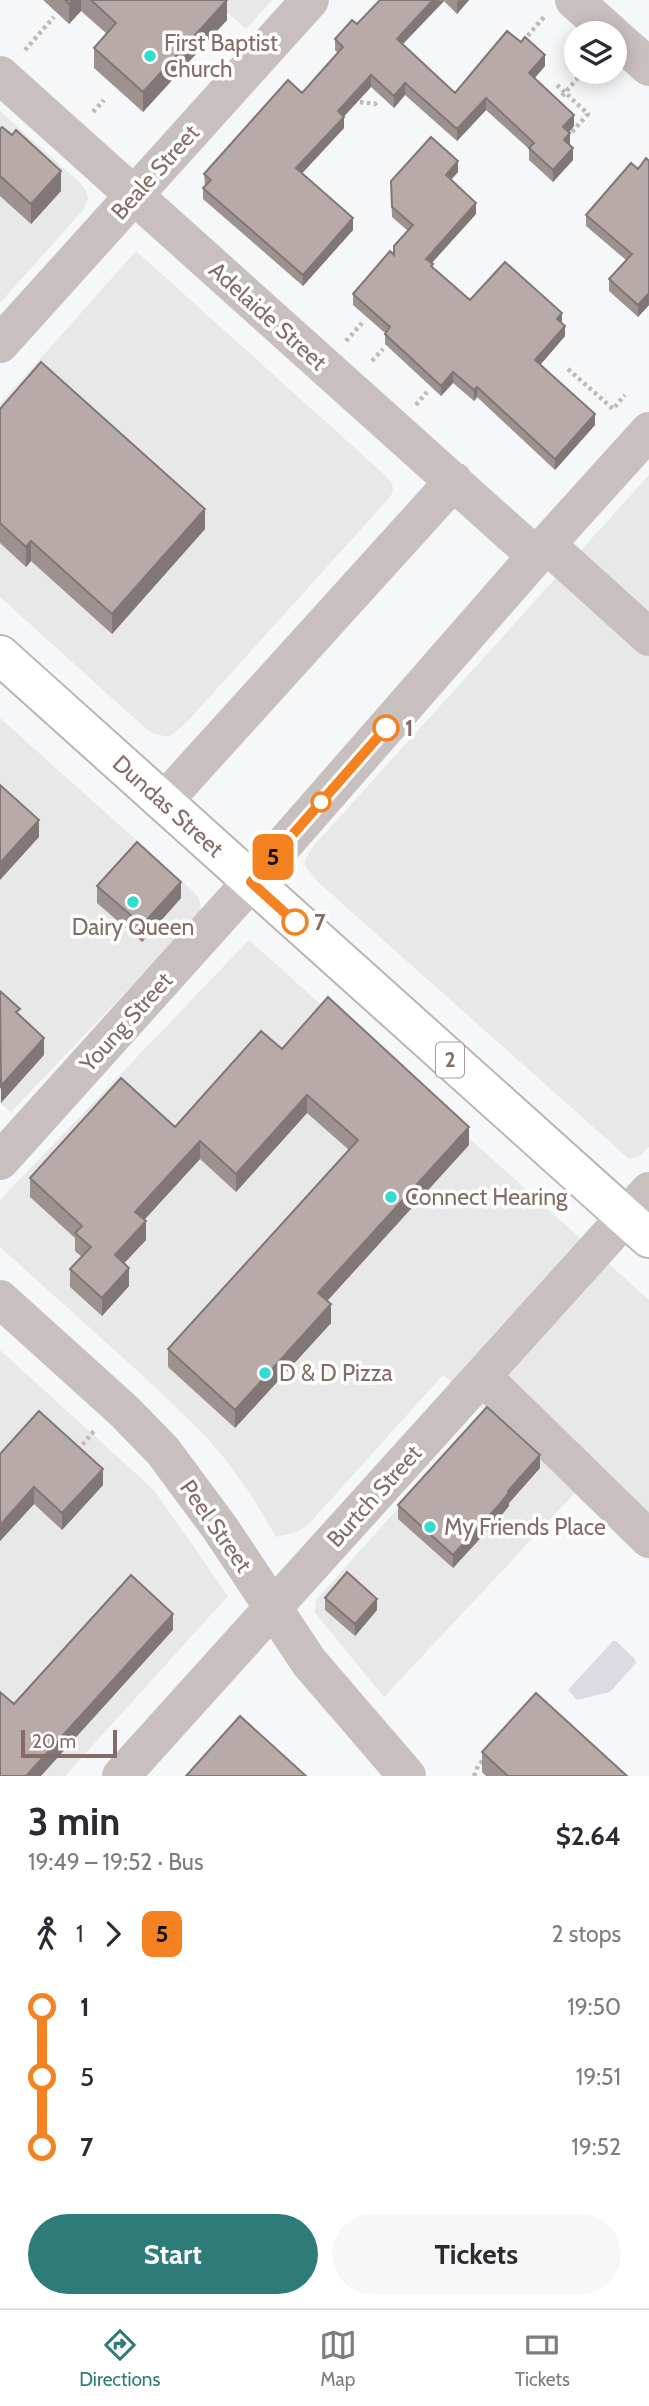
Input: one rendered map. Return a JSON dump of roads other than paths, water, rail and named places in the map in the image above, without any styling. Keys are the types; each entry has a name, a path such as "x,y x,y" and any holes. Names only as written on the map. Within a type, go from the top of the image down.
{"main road":[{"name":"Dundas Street","path":"0,655 251,882 641,1215"}],"street":[{"name":"Beale Street","path":"0,344 310,0"},
{"path":"562,6 588,21"},
{"path":"627,47 649,67"},
{"name":"Adelaide Street","path":"9,67 134,195 454,481 649,637"},
{"name":"Young Street","path":"0,1161 251,882 541,550 649,432"},
{"path":"164,801 454,481"},
{"name":"Burtch Street","path":"121,1776 482,1376 641,1215"},
{"name":"Peel Street","path":"0,1299 117,1405 163,1451 220,1528 309,1662 407,1776"},
{"path":"482,1376 649,1539"}],"place":[{"name":"First Baptist Church","path":"150,56"},
{"name":"1","path":"386,728"},
{"name":"Dairy Queen","path":"133,902"},
{"name":"7","path":"295,922"},
{"name":"Connect Hearing","path":"391,1197"},
{"name":"D & D Pizza","path":"265,1373"},
{"name":"My Friends Place","path":"430,1527"}]}
